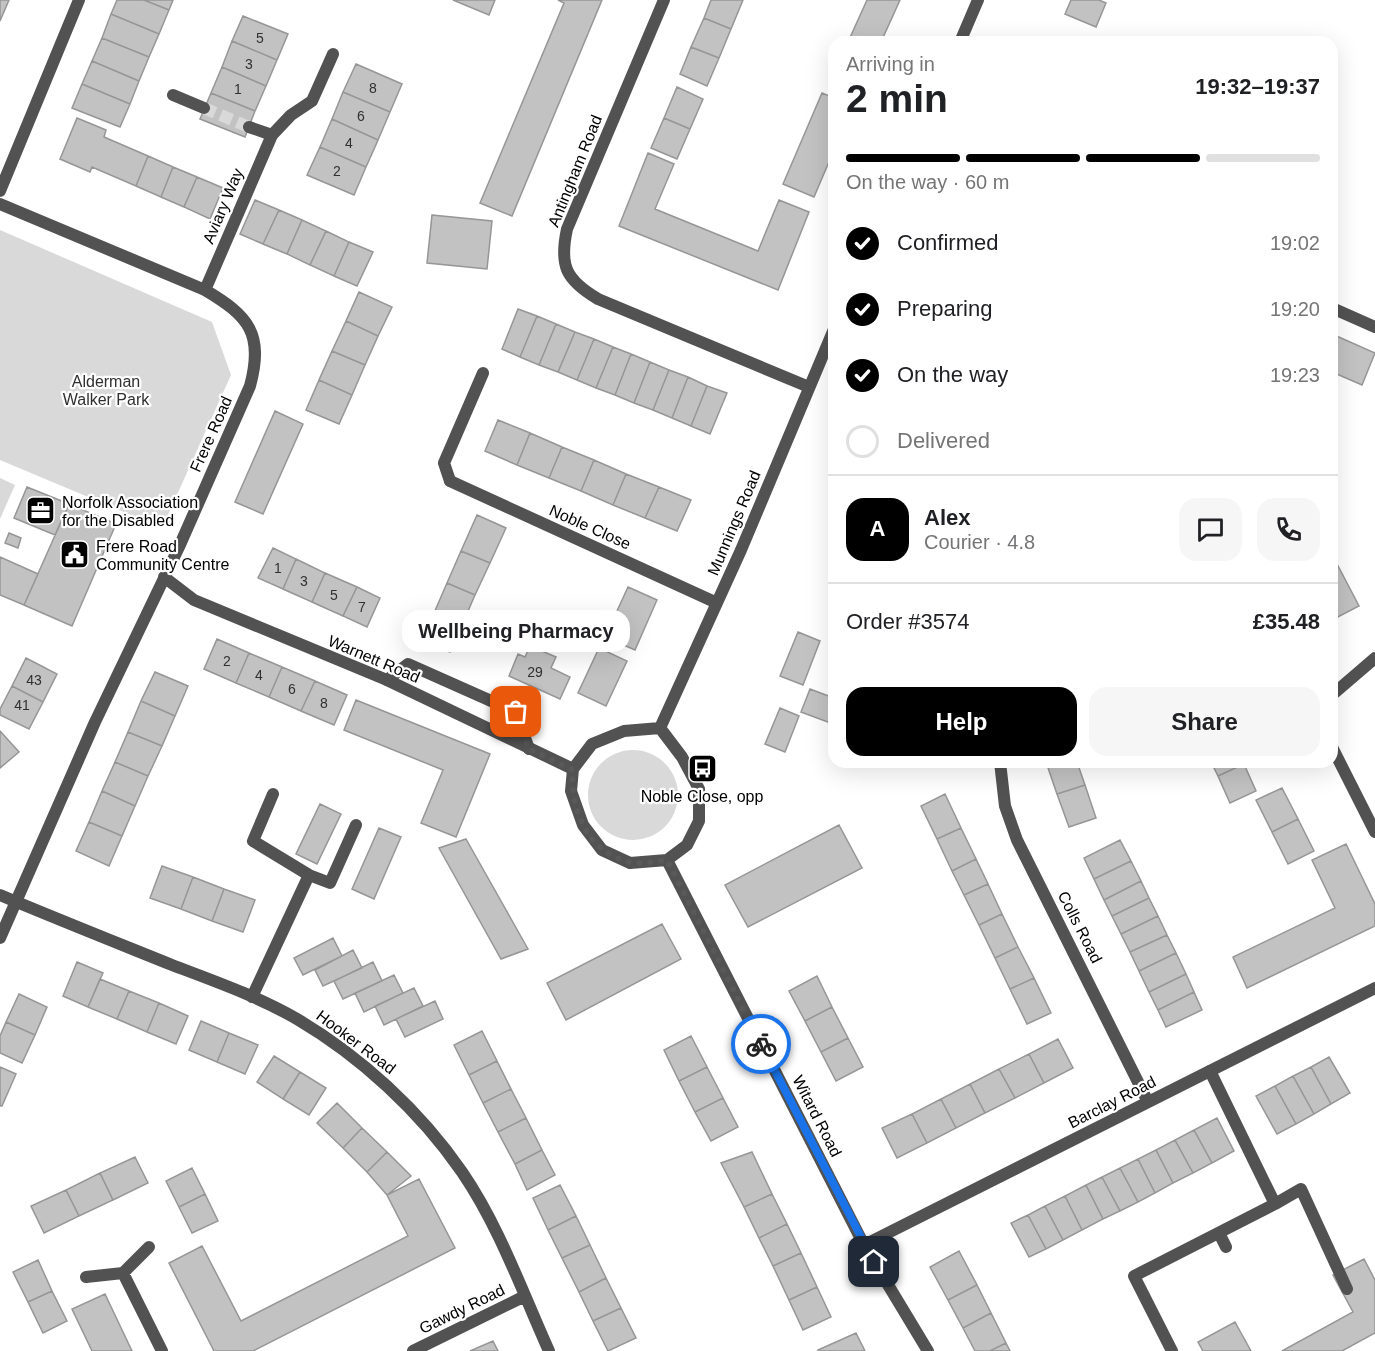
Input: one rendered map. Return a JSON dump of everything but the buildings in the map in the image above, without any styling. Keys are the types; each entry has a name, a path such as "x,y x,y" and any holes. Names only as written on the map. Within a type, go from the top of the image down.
{"street":[{"path":"0,191 79,0"},
{"name":"Antingham Road","path":"664,0 567,229 562,250 565,269 576,286 598,299 809,387"},
{"path":"963,36 978,0"},
{"name":"Aviary Way","path":"205,290 272,135 291,115 312,101 333,54"},
{"path":"173,95 204,108"},
{"path":"249,127 272,135"},
{"name":"Frere Road","path":"0,204 205,290 231,305 245,320 256,340 256,363 250,386 164,577 99,713 0,938"},
{"path":"1338,311 1375,326"},
{"name":"Munnings Road","path":"660,728 717,603 828,343"},
{"name":"Noble Close","path":"483,373 444,463 450,481 717,603"},
{"name":"Warnett Road","path":"164,577 194,600 387,680 573,770"},
{"path":"1338,690 1375,658"},
{"path":"387,680 408,664 516,712 529,749"},
{"path":"660,728 682,756 699,789 699,821 687,845 667,860 630,863 602,850 582,825 571,791 573,770 592,744 624,731 660,728"},
{"path":"1338,759 1375,832"},
{"name":"Colls Road","path":"1001,768 1005,806 1017,840 1149,1102"},
{"path":"273,794 253,841 309,875 330,883 356,825"},
{"name":"Witard Road","path":"667,860 864,1245 928,1351"},
{"path":"252,997 309,875"},
{"name":"Hooker Road","path":"0,895 252,997 297,1019 350,1055 385,1084 430,1132 462,1172 487,1216 549,1351"},
{"name":"Barclay Road","path":"864,1245 1375,988"},
{"path":"1210,1071 1275,1204"},
{"path":"1172,1351 1134,1276 1301,1189 1347,1289"},
{"path":"1219,1233 1226,1247"},
{"path":"86,1277 123,1274 149,1247"},
{"path":"123,1274 162,1351"},
{"name":"Gawdy Road","path":"413,1351 525,1296"}],"green space":[{"name":"Alderman Walker Park","path":"0,230 212,322 231,375 162,528 0,460"},
{"path":"0,478 15,485 0,519"},
{"path":"633,750 650,753 665,763 675,778 678,795 675,812 665,827 650,837 633,840 616,837 601,827 591,812 588,795 591,778 601,763 616,753"}],"tunnel":[{"path":"204,108 249,127"}],"way so far":[{"path":"516,712 529,749 573,770 571,791 582,825 602,850 630,863 667,860 761,1044"}],"place":[{"name":"Norfolk Association for the Disabled","path":"41,511"},
{"name":"Frere Road Community Centre","path":"75,555"},
{"name":"Wellbeing Pharmacy","path":"516,712"},
{"name":"Noble Close, opp","path":"702,768"}],"route":[{"path":"761,1044 874,1262"}]}
